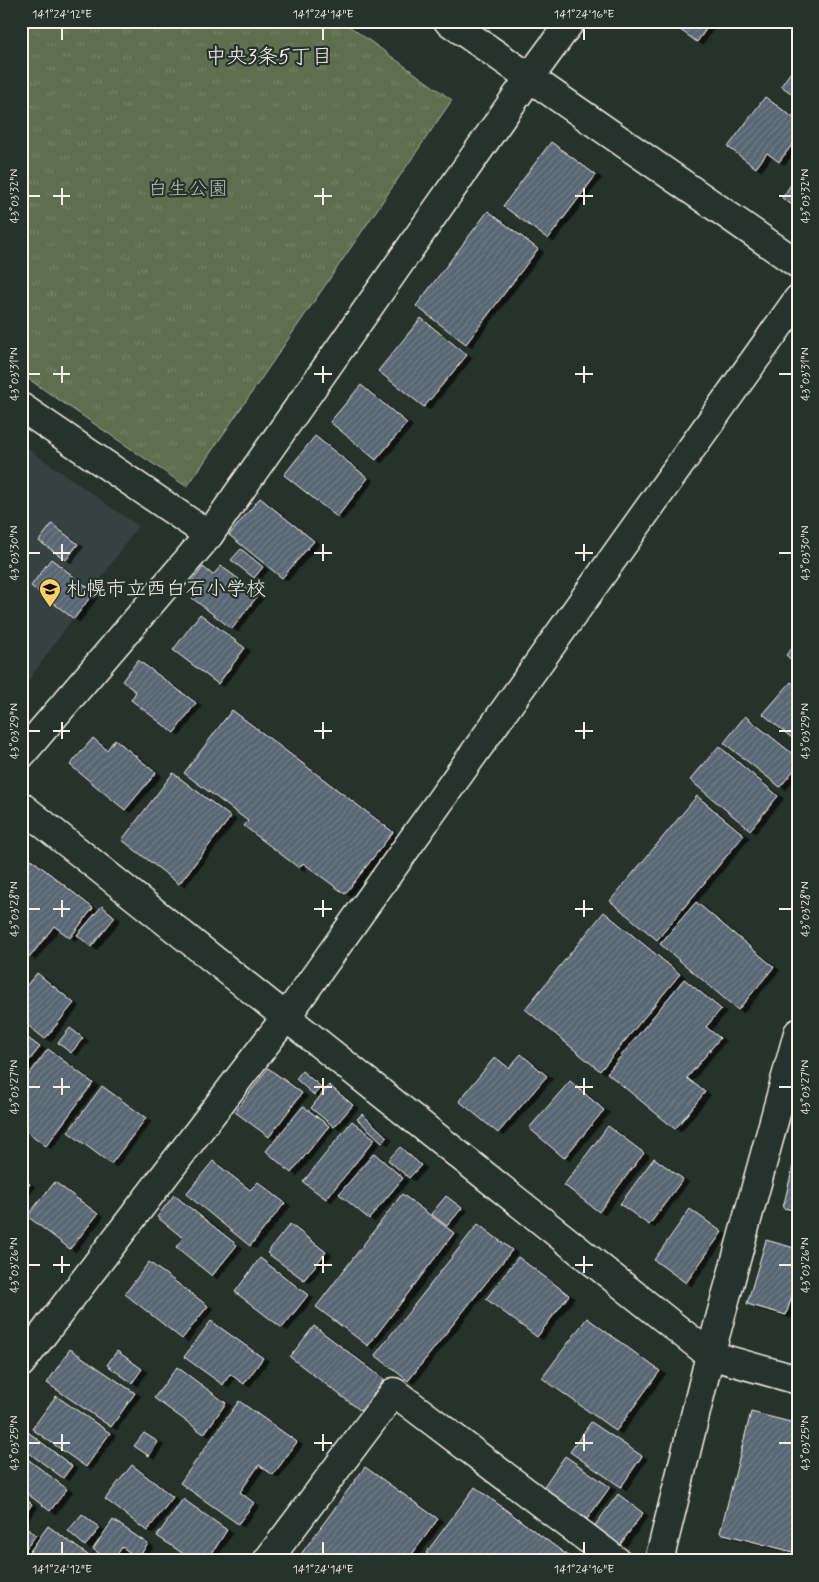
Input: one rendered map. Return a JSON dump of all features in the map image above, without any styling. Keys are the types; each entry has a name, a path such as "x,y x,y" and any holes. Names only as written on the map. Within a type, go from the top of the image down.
{"street":[{"path":"448,21 798,264"},
{"path":"21,756 209,535 571,21"},
{"path":"21,1363 286,1017 798,299"},
{"path":"21,407 209,535"},
{"path":"21,806 710,1355 798,1380"},
{"path":"658,1561 710,1355 798,1033"},
{"path":"267,1561 394,1392 617,1561"}],"shaded area":[{"name":"札幌市立西白石小学校","path":"21,444 138,526 21,691"}],"green space":[{"name":"白生公園","path":"21,21 342,21 452,100 187,487 21,374"}],"building":[{"path":"668,21 712,21 697,42"},
{"path":"798,62 798,98 781,86"},
{"path":"765,97 798,121 798,137 779,162 767,153 756,168 728,147"},
{"path":"551,142 596,175 548,239 503,206"},
{"path":"798,174 798,209 782,198"},
{"path":"488,211 538,249 466,344 416,306"},
{"path":"421,318 467,355 424,407 378,371"},
{"path":"361,385 407,423 376,460 330,422"},
{"path":"315,436 368,478 337,517 284,475"},
{"path":"260,498 314,541 282,578 229,535"},
{"path":"52,524 78,544 66,560 39,541"},
{"path":"241,549 263,567 254,578 231,560"},
{"path":"51,559 94,592 74,619 31,586"},
{"path":"221,566 259,594 232,629 192,598 200,587 192,581 203,567 213,575"},
{"path":"200,614 245,648 218,684 173,650"},
{"path":"798,642 798,666 786,655"},
{"path":"138,660 196,703 174,733 131,700 136,692 122,681"},
{"path":"791,682 798,687 798,743 763,714"},
{"path":"232,710 393,832 345,894 303,863 299,868 244,826 248,821 184,773"},
{"path":"745,716 798,758 798,765 780,787 724,743"},
{"path":"93,738 107,750 115,739 156,773 125,810 70,765"},
{"path":"719,746 778,796 750,830 690,780"},
{"path":"173,773 231,817 179,884 122,840"},
{"path":"697,796 744,835 657,940 610,901"},
{"path":"21,851 93,908 70,938 54,926 30,957 21,951"},
{"path":"696,902 774,967 738,1010 660,944"},
{"path":"102,906 115,917 91,947 77,935"},
{"path":"604,912 680,974 600,1071 525,1009"},
{"path":"37,973 74,1003 45,1039 21,1020 21,992"},
{"path":"684,979 721,1009 706,1027 720,1038 687,1078 705,1092 675,1129 607,1073"},
{"path":"70,1028 83,1038 71,1053 58,1043"},
{"path":"21,1033 40,1047 21,1071"},
{"path":"48,1049 93,1083 46,1146 21,1127 21,1085"},
{"path":"521,1054 547,1076 498,1133 459,1101 495,1057 509,1068"},
{"path":"268,1068 302,1093 269,1137 235,1112"},
{"path":"302,1071 321,1087 314,1095 296,1079"},
{"path":"570,1081 604,1110 564,1158 529,1128"},
{"path":"329,1085 353,1105 334,1127 311,1108"},
{"path":"102,1086 146,1118 111,1164 68,1132"},
{"path":"303,1106 329,1126 291,1173 266,1151"},
{"path":"362,1114 387,1137 382,1142 357,1119"},
{"path":"352,1121 375,1139 326,1199 303,1182"},
{"path":"608,1126 644,1153 599,1212 564,1185"},
{"path":"400,1147 421,1165 409,1178 388,1160"},
{"path":"374,1153 403,1178 369,1219 339,1194"},
{"path":"654,1158 683,1179 649,1225 620,1204"},
{"path":"213,1161 250,1190 258,1182 285,1203 250,1246 186,1194"},
{"path":"794,1162 798,1163 798,1211 783,1208"},
{"path":"21,1178 30,1184 21,1196"},
{"path":"55,1182 98,1214 70,1249 27,1216"},
{"path":"402,1194 454,1233 368,1346 316,1307"},
{"path":"174,1195 237,1245 212,1276 176,1247 183,1238 157,1217"},
{"path":"446,1196 462,1208 447,1226 431,1214"},
{"path":"690,1209 722,1232 686,1283 654,1260"},
{"path":"290,1224 326,1252 304,1280 267,1253"},
{"path":"478,1224 512,1250 408,1381 375,1355"},
{"path":"766,1240 798,1249 798,1275 786,1315 747,1304"},
{"path":"518,1257 569,1295 537,1337 486,1299"},
{"path":"260,1258 308,1295 282,1328 235,1292"},
{"path":"149,1262 208,1306 182,1339 125,1294"},
{"path":"587,1318 660,1371 616,1431 542,1378"},
{"path":"211,1321 263,1358 244,1384 230,1374 223,1385 184,1357"},
{"path":"314,1326 393,1386 369,1417 290,1357"},
{"path":"70,1349 135,1393 111,1427 47,1383"},
{"path":"117,1351 142,1369 132,1383 107,1365"},
{"path":"177,1367 226,1403 204,1434 154,1398"},
{"path":"56,1396 110,1433 86,1467 32,1429"},
{"path":"239,1401 297,1442 273,1475 259,1465 240,1492 254,1503 238,1524 180,1483"},
{"path":"751,1412 798,1424 797,1553 720,1533"},
{"path":"591,1422 642,1456 621,1487 570,1452"},
{"path":"23,1428 72,1466 63,1478 21,1447 21,1431"},
{"path":"144,1433 158,1442 149,1456 134,1446"},
{"path":"21,1454 67,1489 50,1511 21,1489"},
{"path":"565,1456 610,1487 587,1519 542,1489"},
{"path":"132,1465 173,1497 147,1531 105,1499"},
{"path":"365,1467 438,1519 407,1561 296,1561"},
{"path":"475,1487 575,1561 437,1561 426,1553"},
{"path":"618,1494 643,1513 619,1546 593,1528"},
{"path":"21,1496 32,1504 21,1520"},
{"path":"183,1499 227,1530 207,1561 194,1561 157,1536"},
{"path":"82,1514 100,1528 85,1546 68,1531"},
{"path":"113,1520 148,1544 138,1558 122,1547 113,1561 110,1561 93,1549"},
{"path":"21,1525 36,1535 21,1555"},
{"path":"48,1526 96,1561 23,1561"}],"place":[{"name":"札幌市立西白石小学校","path":"50,608"}],"district":[{"name":"中央3条5丁目","path":"269,57"}]}
